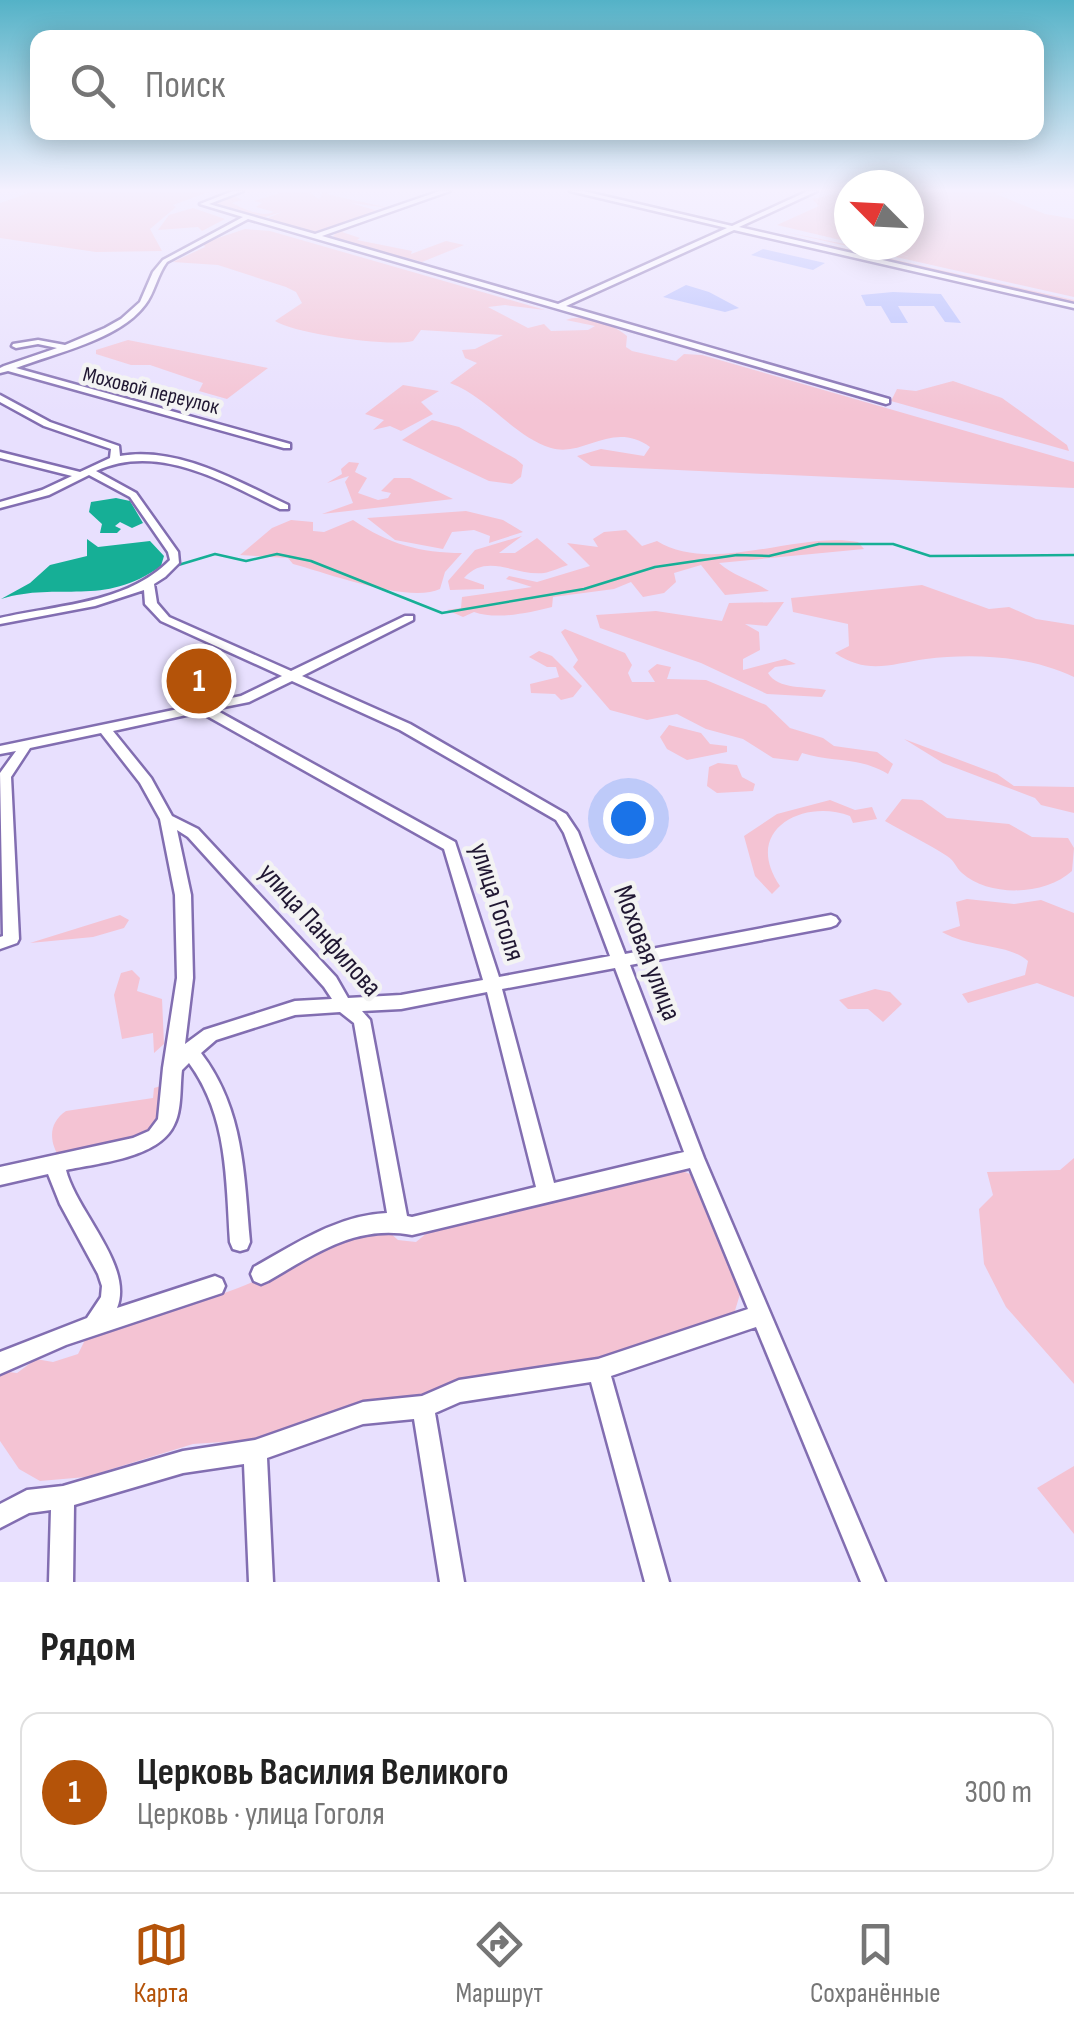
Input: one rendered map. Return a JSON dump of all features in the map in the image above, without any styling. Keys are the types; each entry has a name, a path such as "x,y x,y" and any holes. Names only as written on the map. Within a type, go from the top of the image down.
{"street":[{"path":"3,370 136,311 162,265"},
{"path":"408,265 886,401"},
{"path":"558,307 652,265"},
{"path":"895,265 1074,306"},
{"path":"926,265 1074,298"},
{"path":"16,346 38,342 62,347"},
{"name":"Моховой переулок","path":"3,370 287,446"},
{"path":"0,398 47,424 116,448 116,460"},
{"path":"0,456 106,479 141,503 175,556 170,568 149,584 86,604 0,620"},
{"path":"0,505 44,493 116,460 161,458 239,485 284,507"},
{"name":"Моховая улица","path":"149,584 151,604 165,619 405,727 561,817 571,832 759,1316 873,1582"},
{"path":"0,750 24,749 252,696 409,618"},
{"name":"улица Гоголя","path":"202,708 446,841 492,985 547,1192"},
{"name":"улица Панфилова","path":"103,728 146,781 167,818 193,833 330,982 344,1006 362,1020 398,1221"},
{"path":"6,941 4,777 24,749"},
{"path":"0,1176 151,1140 164,1127 172,1105 172,1068 185,978 184,895 167,818"},
{"path":"172,1068 210,1035 313,1004 375,1006 831,921"},
{"path":"189,1050 216,1084 227,1108 240,1242"},
{"path":"261,1274 323,1240 398,1221 412,1226 695,1158"},
{"path":"55,1164 57,1185 112,1276 112,1296 94,1326"},
{"path":"0,1363 94,1326 215,1286"},
{"path":"0,1516 27,1502 63,1497 183,1462 255,1451 362,1413 423,1407 459,1392 598,1370 759,1316"},
{"path":"598,1370 657,1582"},
{"path":"423,1407 452,1582"},
{"path":"255,1451 262,1582"},
{"path":"61,1582 63,1497"}],"shaded area":[{"path":"218,265 388,265 545,310 488,307 528,328 544,324 551,331 588,330 595,326 566,320 598,321 627,336 626,347 632,351 676,361 684,354 702,355 1074,462 1074,488 591,466 577,456 601,449 644,456 650,447 623,437 563,450 551,448 525,435 476,397 450,383 477,363 465,358 462,350 475,349 503,335 421,330 413,341 384,342 302,330 275,321 302,303 296,292"},
{"path":"902,265 918,265 1074,300 1074,304"},
{"path":"931,265 1074,265 1074,297"},
{"path":"128,340 268,368 227,399 199,391 203,383 150,365 131,365 96,354 96,350"},
{"path":"953,381 1002,398 1067,445 1069,451 891,401 897,389 916,391"},
{"path":"403,385 439,391 421,402 433,414 401,431 390,426 373,430 384,420 365,414"},
{"path":"432,420 459,427 516,459 523,465 521,477 512,484 489,481 402,440"},
{"path":"349,462 359,463 355,472 367,478 358,493 378,500 388,498 391,493 381,491 394,478 410,478 453,499 322,514 353,503 345,482 349,476 327,483 342,474 341,469"},
{"path":"116,498 130,501 143,523 132,528 120,522 115,526 121,529 117,533 100,533 102,524 89,512 91,502"},
{"path":"466,511 503,520 523,532 489,543 490,536 474,530 452,532 443,549 395,540 367,518"},
{"path":"291,520 313,522 313,531 324,532 353,520 405,546 462,553 445,572 440,589 426,593 368,586 293,564 288,558 240,555 272,528"},
{"path":"626,530 642,546 657,541 703,554 834,540 858,542 864,549 719,563 769,591 725,595 701,565 674,573 676,582 664,593 643,597 631,582 614,589 553,597 552,607 523,613 502,616 474,612 463,617 447,610 461,608 462,597 532,587 506,579 509,576 537,582 590,566 567,543 598,547 593,539 604,532"},
{"path":"522,536 499,553 515,553 537,538 568,565 544,573 482,567 464,578 484,585 484,589 450,590 448,581 475,550"},
{"path":"87,539 98,547 150,541 164,556 161,566 120,586 1,599 30,583 50,565 87,556"},
{"path":"922,585 989,609 1009,607 1036,619 1074,625 1074,677 1021,660 982,657 944,657 879,666 858,664 835,653 849,646 848,624 793,612 791,598"},
{"path":"784,602 767,626 745,624 759,632 760,650 743,659 743,670 785,659 796,664 775,667 768,673 785,685 826,690 822,697 767,694 701,663 600,628 596,615 656,611 722,621 729,603"},
{"path":"565,629 625,653 632,665 628,673 632,682 655,682 648,671 657,664 671,667 667,679 706,680 766,705 790,728 823,738 834,746 877,752 893,764 888,774 856,762 802,753 798,761 773,758 743,739 706,729 677,714 647,720 610,710 573,667 578,660 561,632"},
{"path":"539,651 552,656 582,686 573,697 561,700 555,694 531,693 530,684 559,677 556,667 547,667 529,657"},
{"path":"669,725 701,733 710,744 727,746 727,752 687,760 667,749 660,737"},
{"path":"904,739 997,774 1014,786 1074,787 1074,813 1041,805 1035,798 943,763"},
{"path":"718,763 737,765 742,777 755,784 753,791 717,793 707,786 709,767"},
{"path":"902,799 922,800 947,818 1009,824 1032,837 1068,838 1074,848 1072,871 1033,889 987,887 962,873 947,856 885,821"},
{"path":"830,800 855,810 872,807 877,819 853,823 850,816 815,811 784,823 773,834 768,848 770,866 780,886 772,894 755,876 744,836 777,814"},
{"path":"967,899 1014,904 1041,900 1074,913 1074,997 1037,983 968,1003 962,994 1025,975 1028,961 1010,951 942,932 960,926 956,902"},
{"path":"120,915 129,920 124,928 93,937 30,943"},
{"path":"132,970 140,978 137,991 162,999 164,1044 154,1053 153,1033 122,1039 114,995 121,973"},
{"path":"875,989 890,992 902,1004 883,1022 868,1009 848,1009 839,1000"},
{"path":"161,1086 168,1103 150,1135 60,1158 52,1133 56,1121 66,1111 153,1098 154,1088"},
{"path":"1074,1158 1074,1384 1006,1307 984,1264 979,1209 993,1195 987,1172 1060,1170"},
{"path":"673,1167 697,1177 741,1291 733,1317 605,1360 418,1399 380,1401 252,1440 193,1444 86,1477 40,1481 19,1469 0,1441 0,1371 17,1373 36,1359 53,1362 78,1354 85,1340 100,1329 238,1288 353,1237 388,1231 398,1240 416,1242 439,1223"},
{"path":"1074,1466 1074,1534 1037,1488"}],"building":[{"path":"792,265 822,265 813,270"},
{"path":"686,285 739,308 725,312 663,297"},
{"path":"941,294 961,323 945,322 934,306 898,306 908,323 891,323 881,306 866,306 861,295"},
{"path":"217,666 225,669 208,683 180,695 171,689"}],"waterway":[{"path":"175,566 215,554 246,561 277,554 311,561 442,613 584,589 655,567 737,555 769,556 819,544 893,544 930,556 1074,555"}],"place":[{"name":"Церковь Василия Великого","path":"199,681"}]}
